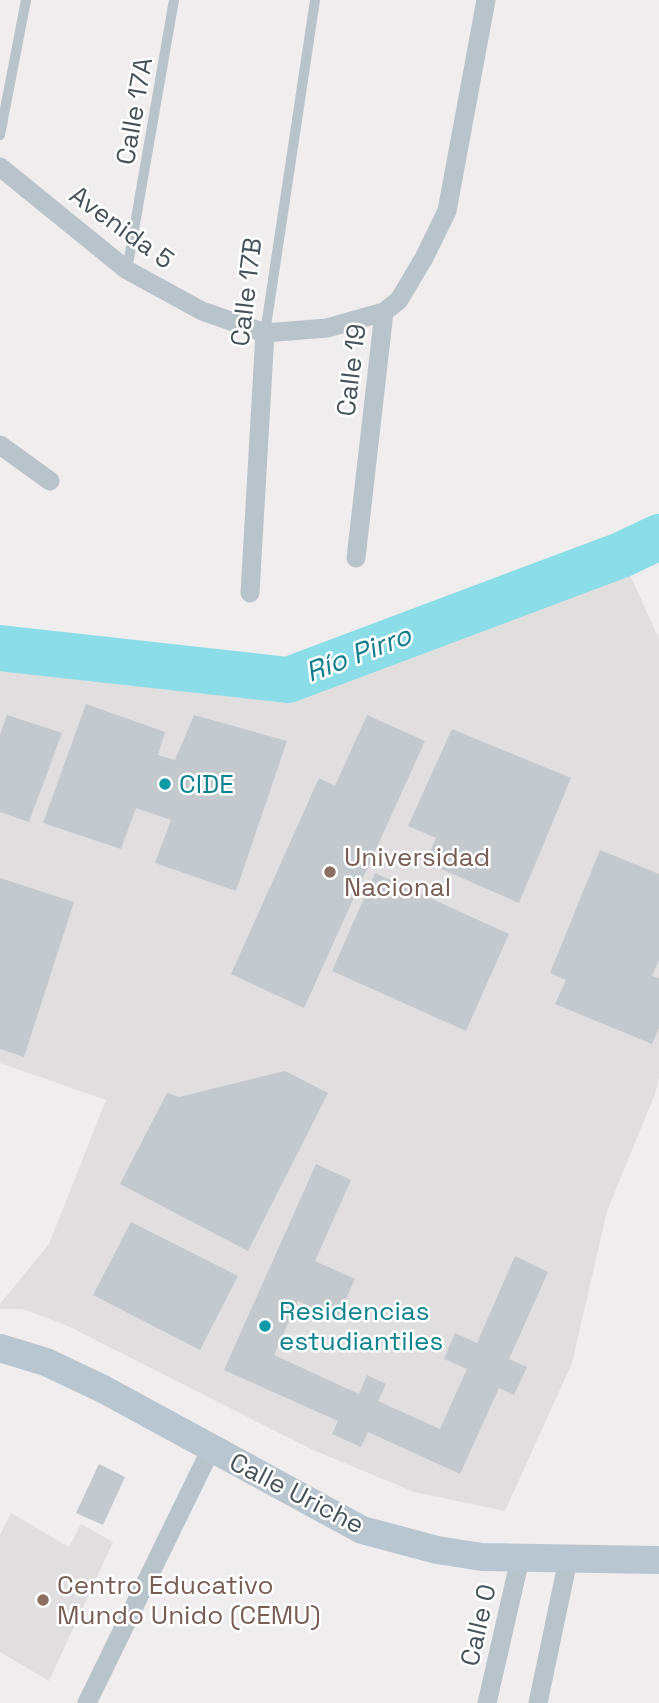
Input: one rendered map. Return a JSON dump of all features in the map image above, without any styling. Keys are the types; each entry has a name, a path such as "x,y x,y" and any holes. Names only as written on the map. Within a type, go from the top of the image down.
{"main road":[{"name":"Calle Uriche","path":"0,1348 46,1362 103,1389 362,1530 437,1550 520,1559 659,1560"}],"street":[{"name":"Calle 19","path":"356,558 384,312 399,300 425,258 447,211 486,0"},
{"name":"Avenida 5","path":"0,167 127,270 202,311 265,333 327,328 384,312"},
{"name":"Calle 17B","path":"250,593 265,333"},
{"path":"0,445 50,481"},
{"path":"87,1703 211,1448"},
{"name":"Calle 0","path":"487,1703 520,1559"},
{"path":"538,1703 568,1560"}],"lane":[{"path":"0,135 26,0"},
{"name":"Calle 17A","path":"127,270 174,0"},
{"name":"Calle 17B","path":"265,333 315,0"}],"shaded area":[{"name":"Universidad Nacional","path":"621,555 659,639 659,1077 655,1094 607,1211 572,1363 505,1511 414,1492 311,1449 66,1325 22,1309 0,1309 0,1304 49,1244 106,1100 0,1063 0,648 288,680"},
{"name":"Centro Educativo Mundo Unido (CEMU)","path":"11,1513 69,1547 81,1524 113,1542 49,1681 0,1652 0,1535"}],"building":[{"name":"CIDE","path":"86,704 165,732 158,755 175,760 194,715 287,741 236,891 155,863 171,820 136,808 121,849 43,823"},
{"path":"7,715 62,733 29,822 0,812 0,735"},
{"path":"367,715 425,741 304,1008 231,974 319,778 335,786"},
{"path":"452,729 571,778 519,903 425,862 436,838 408,826"},
{"path":"600,850 659,874 659,960 652,976 659,978 659,1028 652,1044 555,1004 566,980 550,973"},
{"path":"375,873 509,934 466,1031 332,971"},
{"path":"0,878 74,902 24,1057 0,1049"},
{"path":"285,1071 328,1093 248,1251 120,1184 167,1093 179,1097"},
{"name":"Residencias estudiantiles","path":"316,1164 351,1180 315,1261 355,1279 337,1319 298,1301 274,1355 359,1394 367,1375 386,1384 378,1401 440,1429 467,1369 444,1359 455,1333 477,1343 515,1256 548,1272 509,1359 527,1367 514,1395 499,1388 460,1474 368,1432 361,1447 332,1434 338,1421 224,1370"},
{"path":"131,1222 238,1276 200,1350 93,1295"},
{"path":"99,1464 125,1477 103,1525 76,1513"}],"waterway":[{"name":"Río Pirro","path":"0,648 288,680 621,555 659,537"}],"place":[{"name":"CIDE","path":"165,784"},
{"name":"Universidad Nacional","path":"330,872"},
{"name":"Residencias estudiantiles","path":"265,1326"},
{"name":"Centro Educativo Mundo Unido (CEMU)","path":"43,1600"}]}
